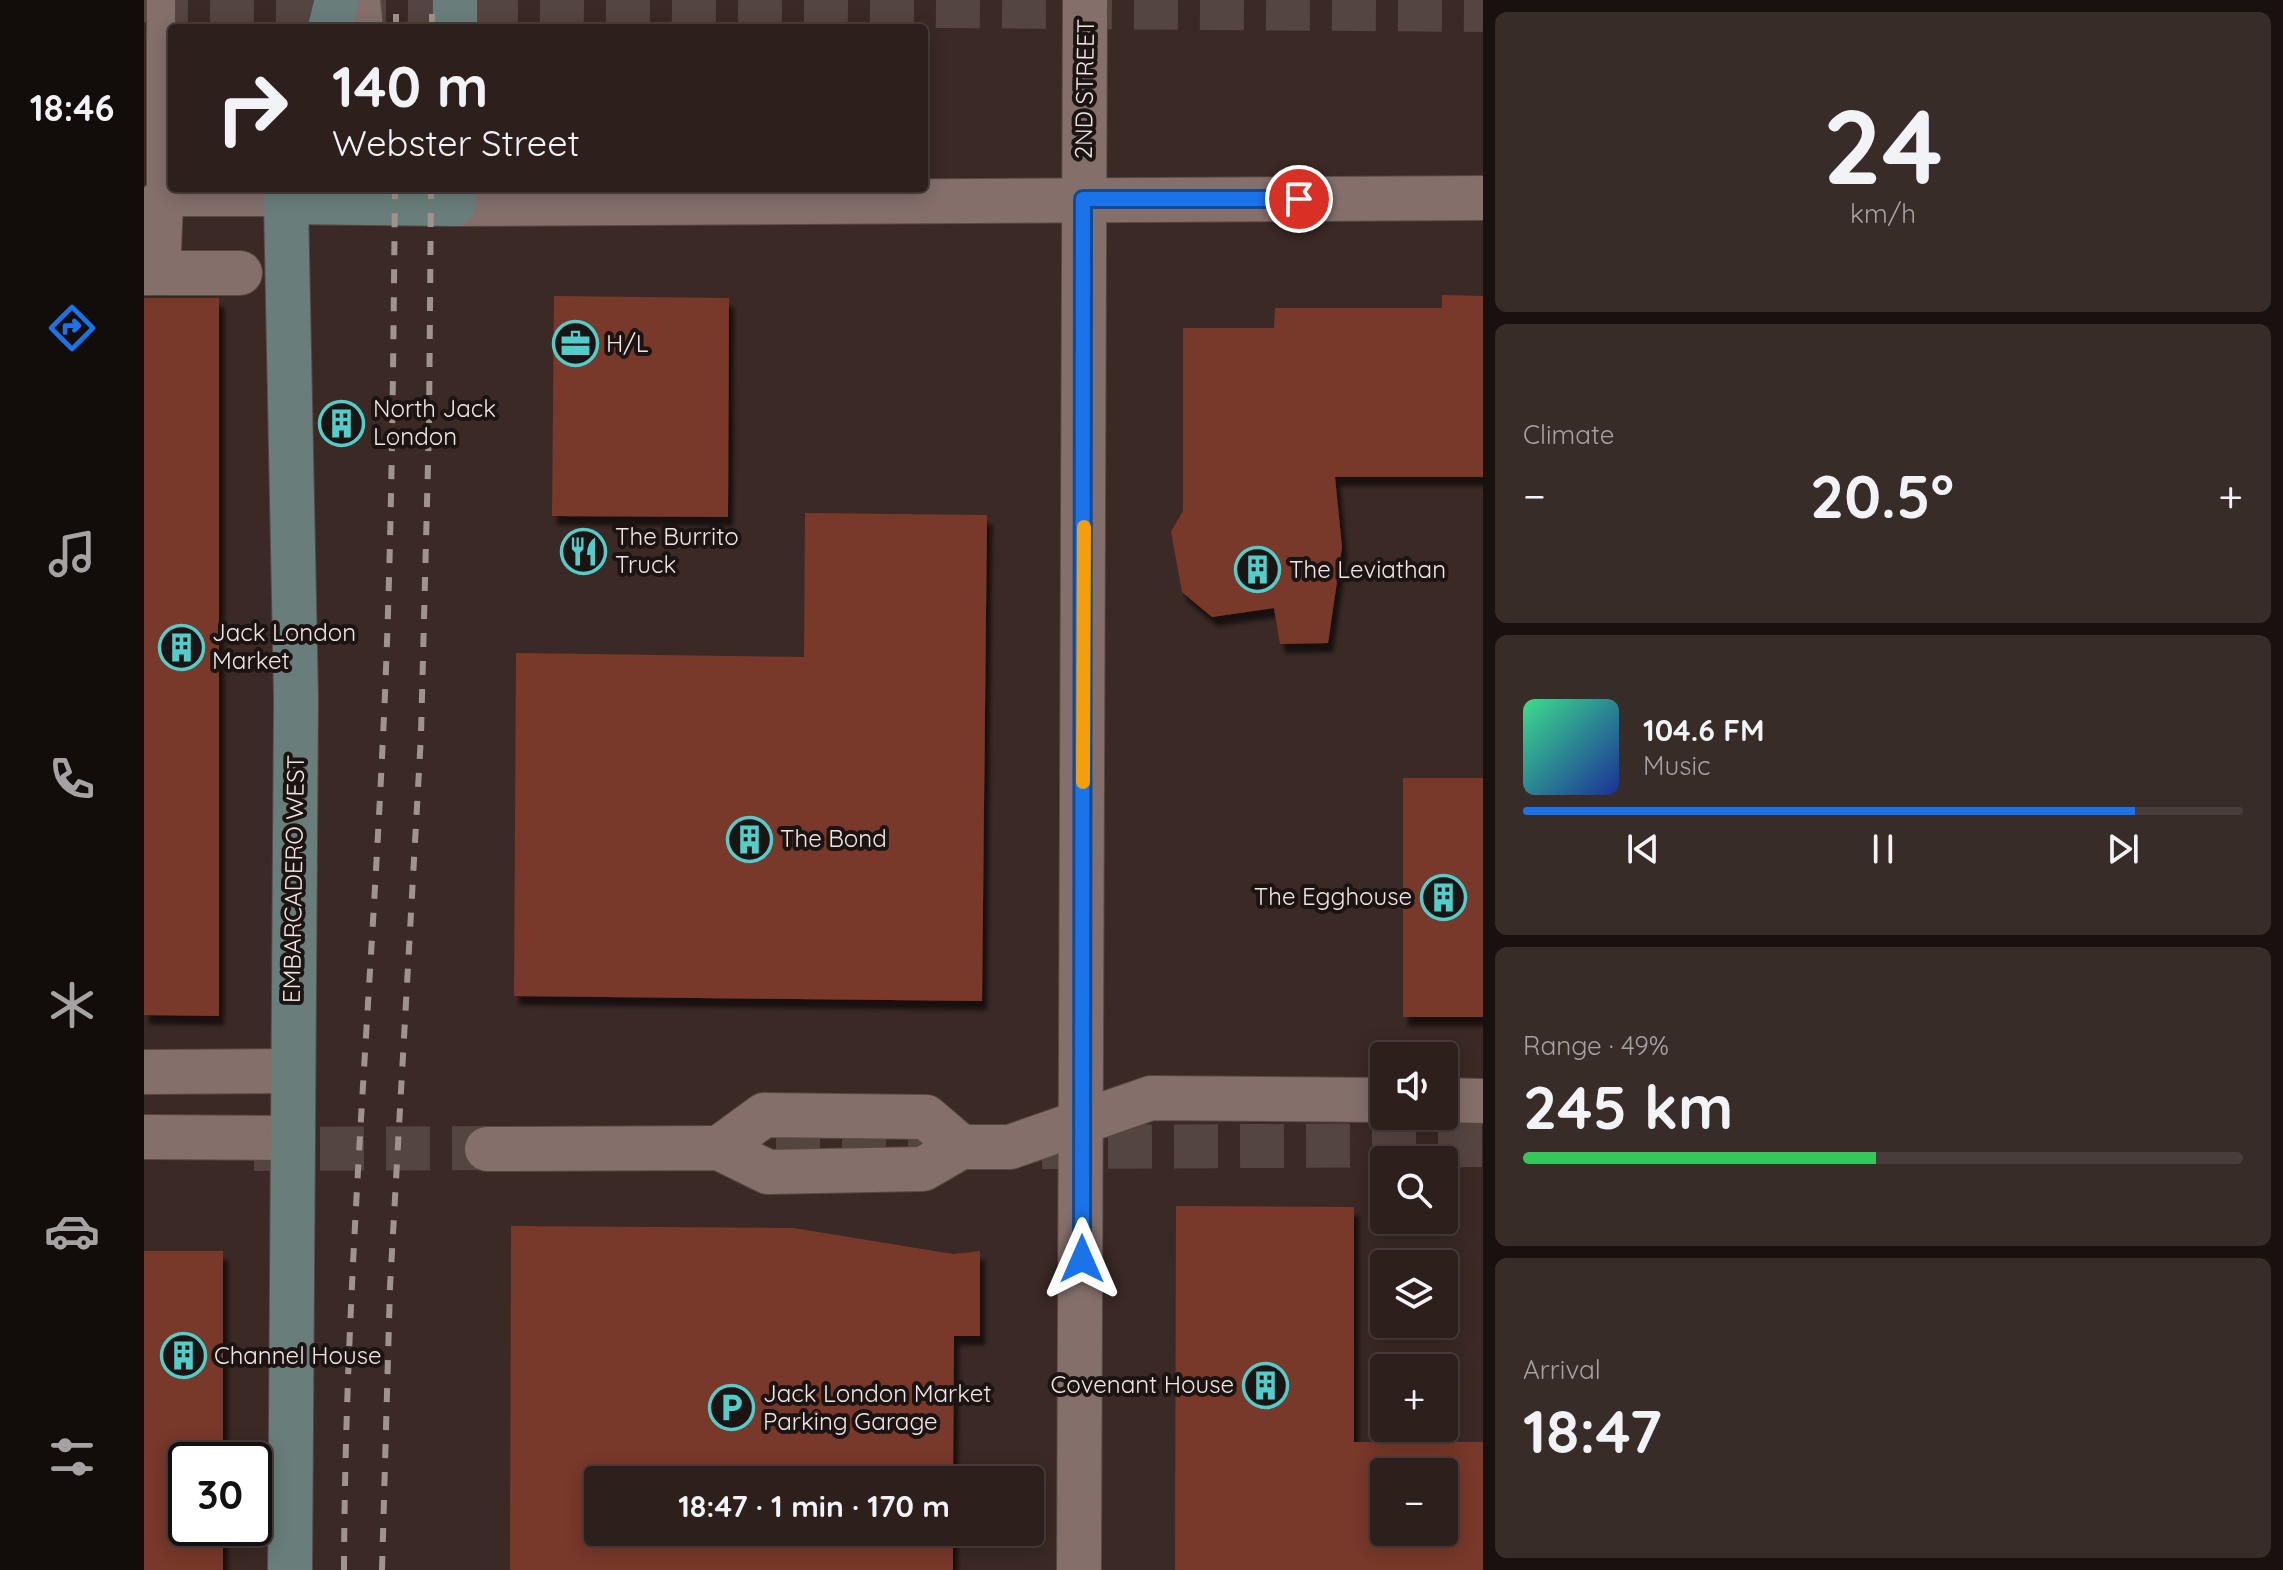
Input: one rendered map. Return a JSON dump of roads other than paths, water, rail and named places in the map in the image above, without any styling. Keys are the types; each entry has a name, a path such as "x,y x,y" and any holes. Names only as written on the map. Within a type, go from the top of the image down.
{"street":[{"path":"331,24 337,0"},
{"path":"358,0 361,24"},
{"path":"455,0 455,24"},
{"name":"2ND STREET","path":"1079,1570 1085,0"},
{"path":"287,195 1483,198"},
{"name":"EMBARCADERO WEST","path":"287,195 296,698 290,1570"},
{"path":"161,202 151,273 240,273"},
{"path":"144,1072 292,1071"},
{"path":"487,1149 719,1148 768,1172 923,1169 961,1147 1010,1147 1151,1098 1370,1100"},
{"path":"1458,1100 1483,1101"},
{"path":"144,1137 293,1138"}],"lane":[{"path":"161,0 161,202 287,195"}],"tunnel":[{"path":"144,0 1483,10"},
{"path":"1042,1147 1483,1145"},
{"path":"710,1148 970,1147"},
{"path":"254,1149 526,1148"}],"railway":[{"path":"396,0 396,24"},
{"path":"432,0 432,24"},
{"path":"344,1570 353,1257 386,668 395,192"},
{"path":"382,1570 390,1287 421,735 431,192"}],"place":[{"name":"H/L","path":"575,344"},
{"name":"North Jack London","path":"342,423"},
{"name":"The Burrito Truck","path":"584,551"},
{"name":"The Leviathan","path":"1258,570"},
{"name":"Jack London Market","path":"181,647"},
{"name":"The Bond","path":"749,839"},
{"name":"The Egghouse","path":"1443,897"},
{"name":"Channel House","path":"183,1356"},
{"name":"Covenant House","path":"1265,1385"},
{"name":"Jack London Market Parking Garage","path":"732,1408"}]}
